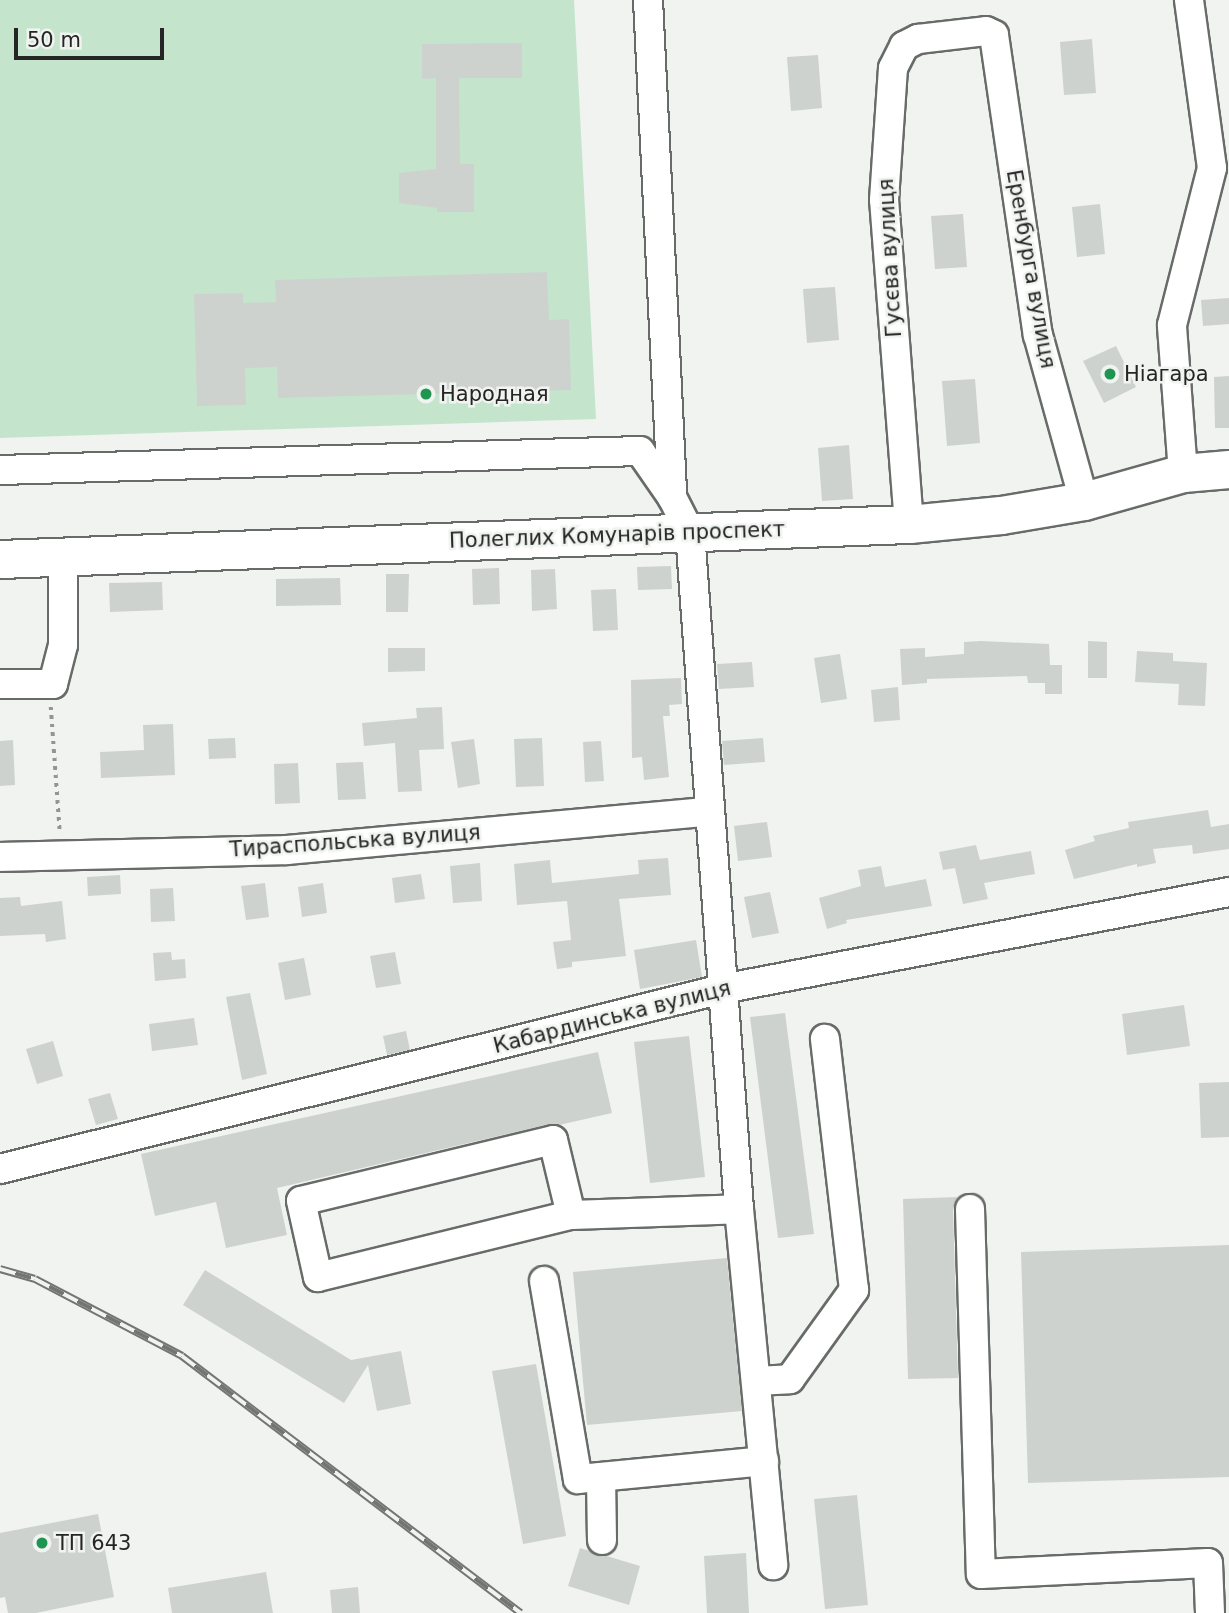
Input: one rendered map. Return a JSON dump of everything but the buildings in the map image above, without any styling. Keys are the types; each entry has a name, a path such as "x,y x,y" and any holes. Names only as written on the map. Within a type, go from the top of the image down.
{"main road":[{"name":"Полеглих Комунарів проспект","path":"0,559 909,524 1001,515 1084,501 1183,473 1229,469"}],"street":[{"path":"648,0 672,497"},
{"path":"1183,473 1172,325 1221,168 1189,0"},
{"name":"Гусєва вулиця","path":"909,524 884,200 893,68 904,46 918,39 986,31 994,34"},
{"name":"Еренбурга вулиця","path":"994,34 1038,335 1084,501"},
{"path":"0,470 640,451 672,497 690,532 738,1209 774,1565"},
{"path":"0,684 53,684 63,645 63,557"},
{"name":"Тираспольська вулиця","path":"0,857 287,849 708,813"},
{"name":"Кабардинська вулиця","path":"0,1169 722,989 1229,892"},
{"path":"756,1381 790,1379 854,1290 824,1039"},
{"path":"571,1215 553,1140 301,1201 318,1277 571,1215 738,1209"},
{"path":"970,1209 981,1574 1208,1563 1210,1613"},
{"path":"544,1281 578,1479 764,1461"},
{"path":"601,1477 602,1540"}],"path":[{"path":"53,684 50,723 62,854"}],"green space":[{"path":"0,0 574,0 596,419 0,438"}],"railway":[{"path":"0,1269 35,1279 182,1356 520,1613"}],"place":[{"name":"Ніагара","path":"1110,374"},
{"name":"Народная","path":"426,394"},
{"name":"ТП 643","path":"42,1543"}]}
